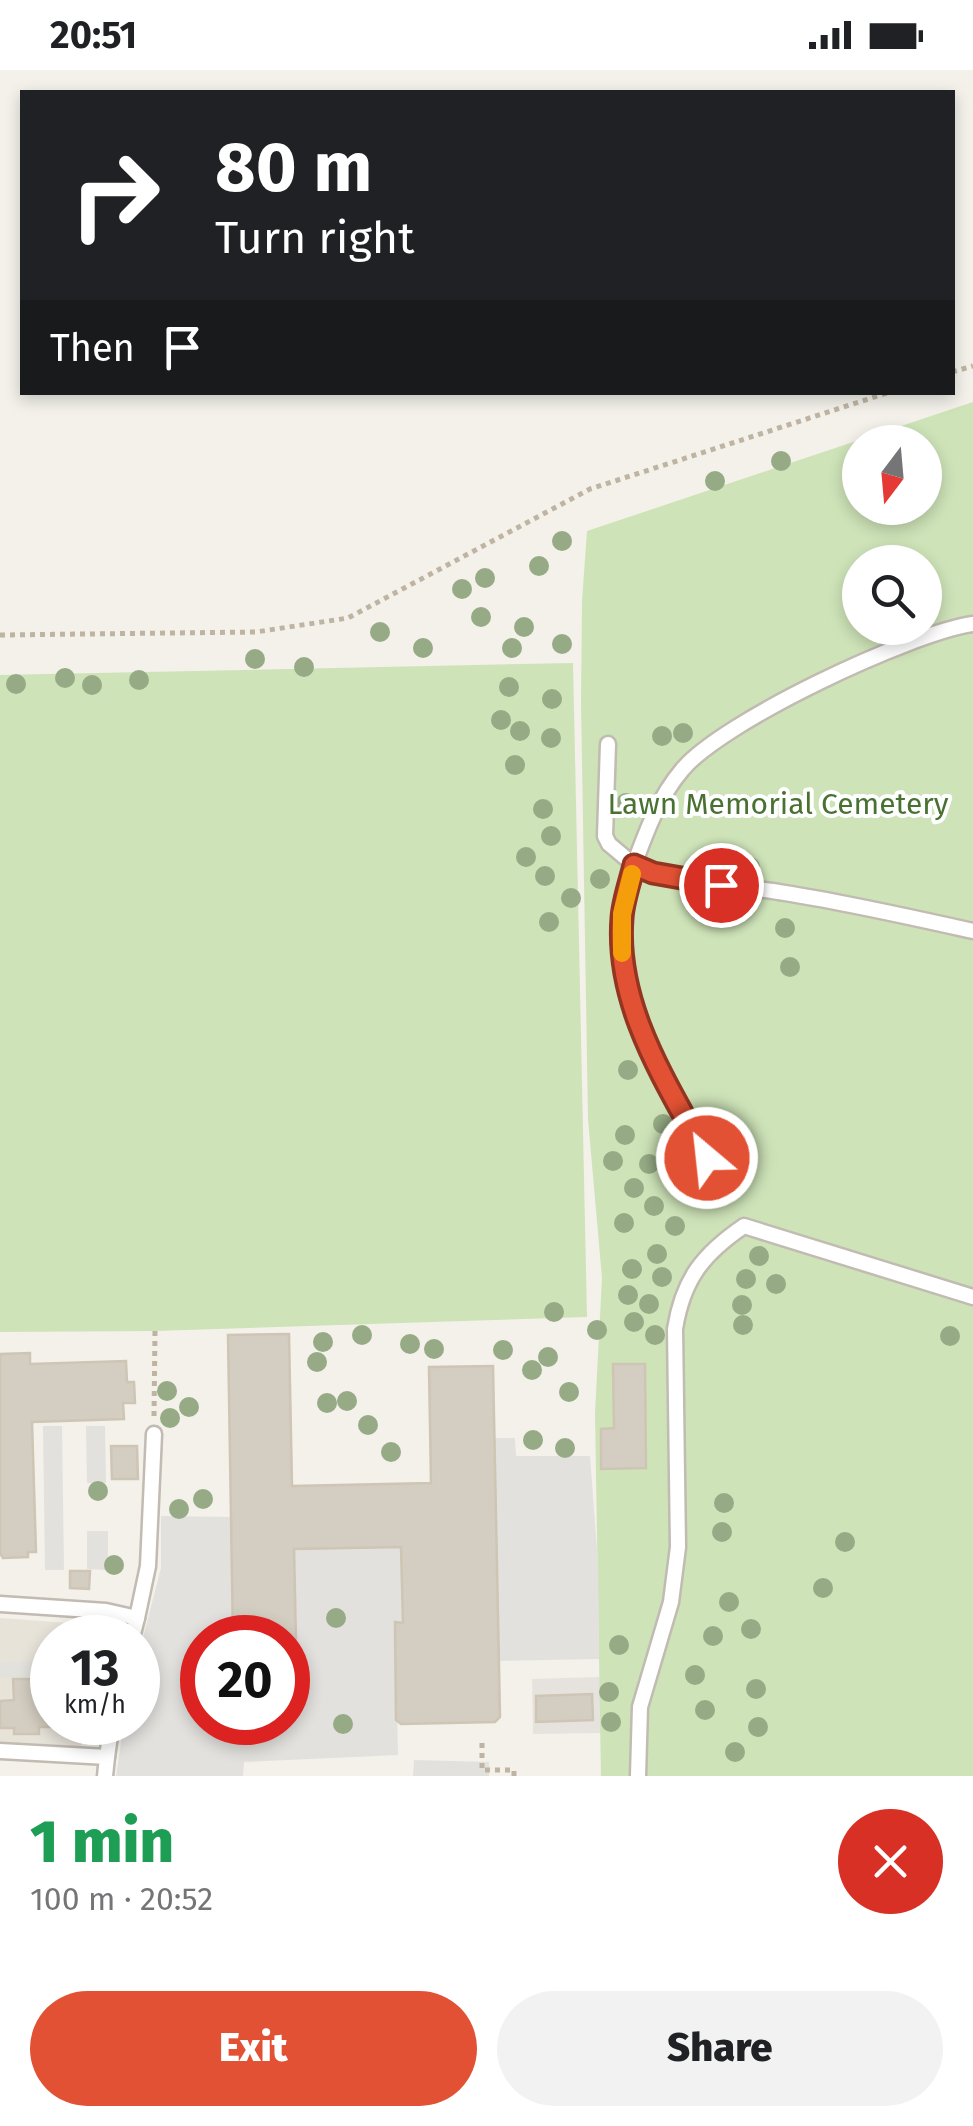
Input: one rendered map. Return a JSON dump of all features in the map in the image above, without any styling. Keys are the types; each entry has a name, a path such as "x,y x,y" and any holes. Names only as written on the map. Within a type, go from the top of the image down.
{"lane":[{"path":"722,1184 636,1021 622,963 622,914 647,827 682,770 721,735 898,648 973,624"},
{"path":"608,744 605,836 634,865 691,881 800,896 973,931"},
{"path":"638,1776 640,1707 676,1575 675,1329 681,1296 691,1277 718,1244 744,1226 973,1296"},
{"path":"138,1615 148,1566 154,1434"},
{"path":"0,1604 106,1610 125,1615"},
{"path":"105,1776 109,1745"},
{"path":"0,1750 107,1757"}],"path":[{"path":"0,635 256,632 348,618 590,489 881,395"},
{"path":"154,1434 155,1331"},
{"path":"482,1744 482,1770 514,1770 514,1776"}],"shaded area":[{"path":"43,1426 62,1426 64,1570 45,1570"},
{"path":"86,1426 105,1426 106,1483 87,1483"},
{"path":"495,1438 515,1438 516,1456 590,1456 598,1563 599,1659 498,1661"},
{"path":"161,1516 231,1517 233,1615 180,1615 180,1745 310,1745 310,1615 295,1615 294,1549 401,1547 403,1623 395,1623 398,1755 244,1762 243,1776 116,1776 121,1745 160,1745 160,1615 149,1615 161,1568"},
{"path":"87,1531 108,1531 108,1570 87,1569"},
{"path":"0,1618 30,1620 30,1745 82,1745 81,1748 0,1744"},
{"path":"30,1661 30,1677 0,1677 0,1662"},
{"path":"600,1677 602,1733 533,1734 532,1679"},
{"path":"414,1760 489,1762 489,1776 413,1776"}],"green space":[{"name":"Lawn Memorial Cemetery","path":"973,402 973,1776 601,1776 595,1413 602,1278 588,1119 582,601 587,531 842,446 842,525 942,525 942,425 904,425"},
{"path":"573,663 587,1317 0,1332 0,675"}],"building":[{"path":"289,1334 292,1486 431,1483 429,1367 493,1366 500,1717 495,1722 401,1724 396,1720 395,1622 403,1623 401,1547 294,1549 295,1615 233,1615 228,1335"},
{"path":"30,1353 30,1364 126,1361 127,1382 134,1382 135,1403 123,1403 124,1419 32,1422 36,1552 28,1552 28,1557 3,1558 0,1354"},
{"path":"613,1364 645,1364 646,1468 601,1469 601,1429 614,1428"},
{"path":"111,1446 137,1446 138,1479 112,1479"},
{"path":"70,1571 90,1571 89,1589 70,1588"},
{"path":"13,1679 30,1679 30,1734 14,1734 14,1728 0,1728 0,1701 14,1700"},
{"path":"592,1694 593,1720 536,1722 536,1696"}],"slow traffic":[{"path":"622,953 622,914 632,874"}],"route":[{"path":"707,1158 636,1021 622,963 622,914 634,865 653,873 721,885"}]}
